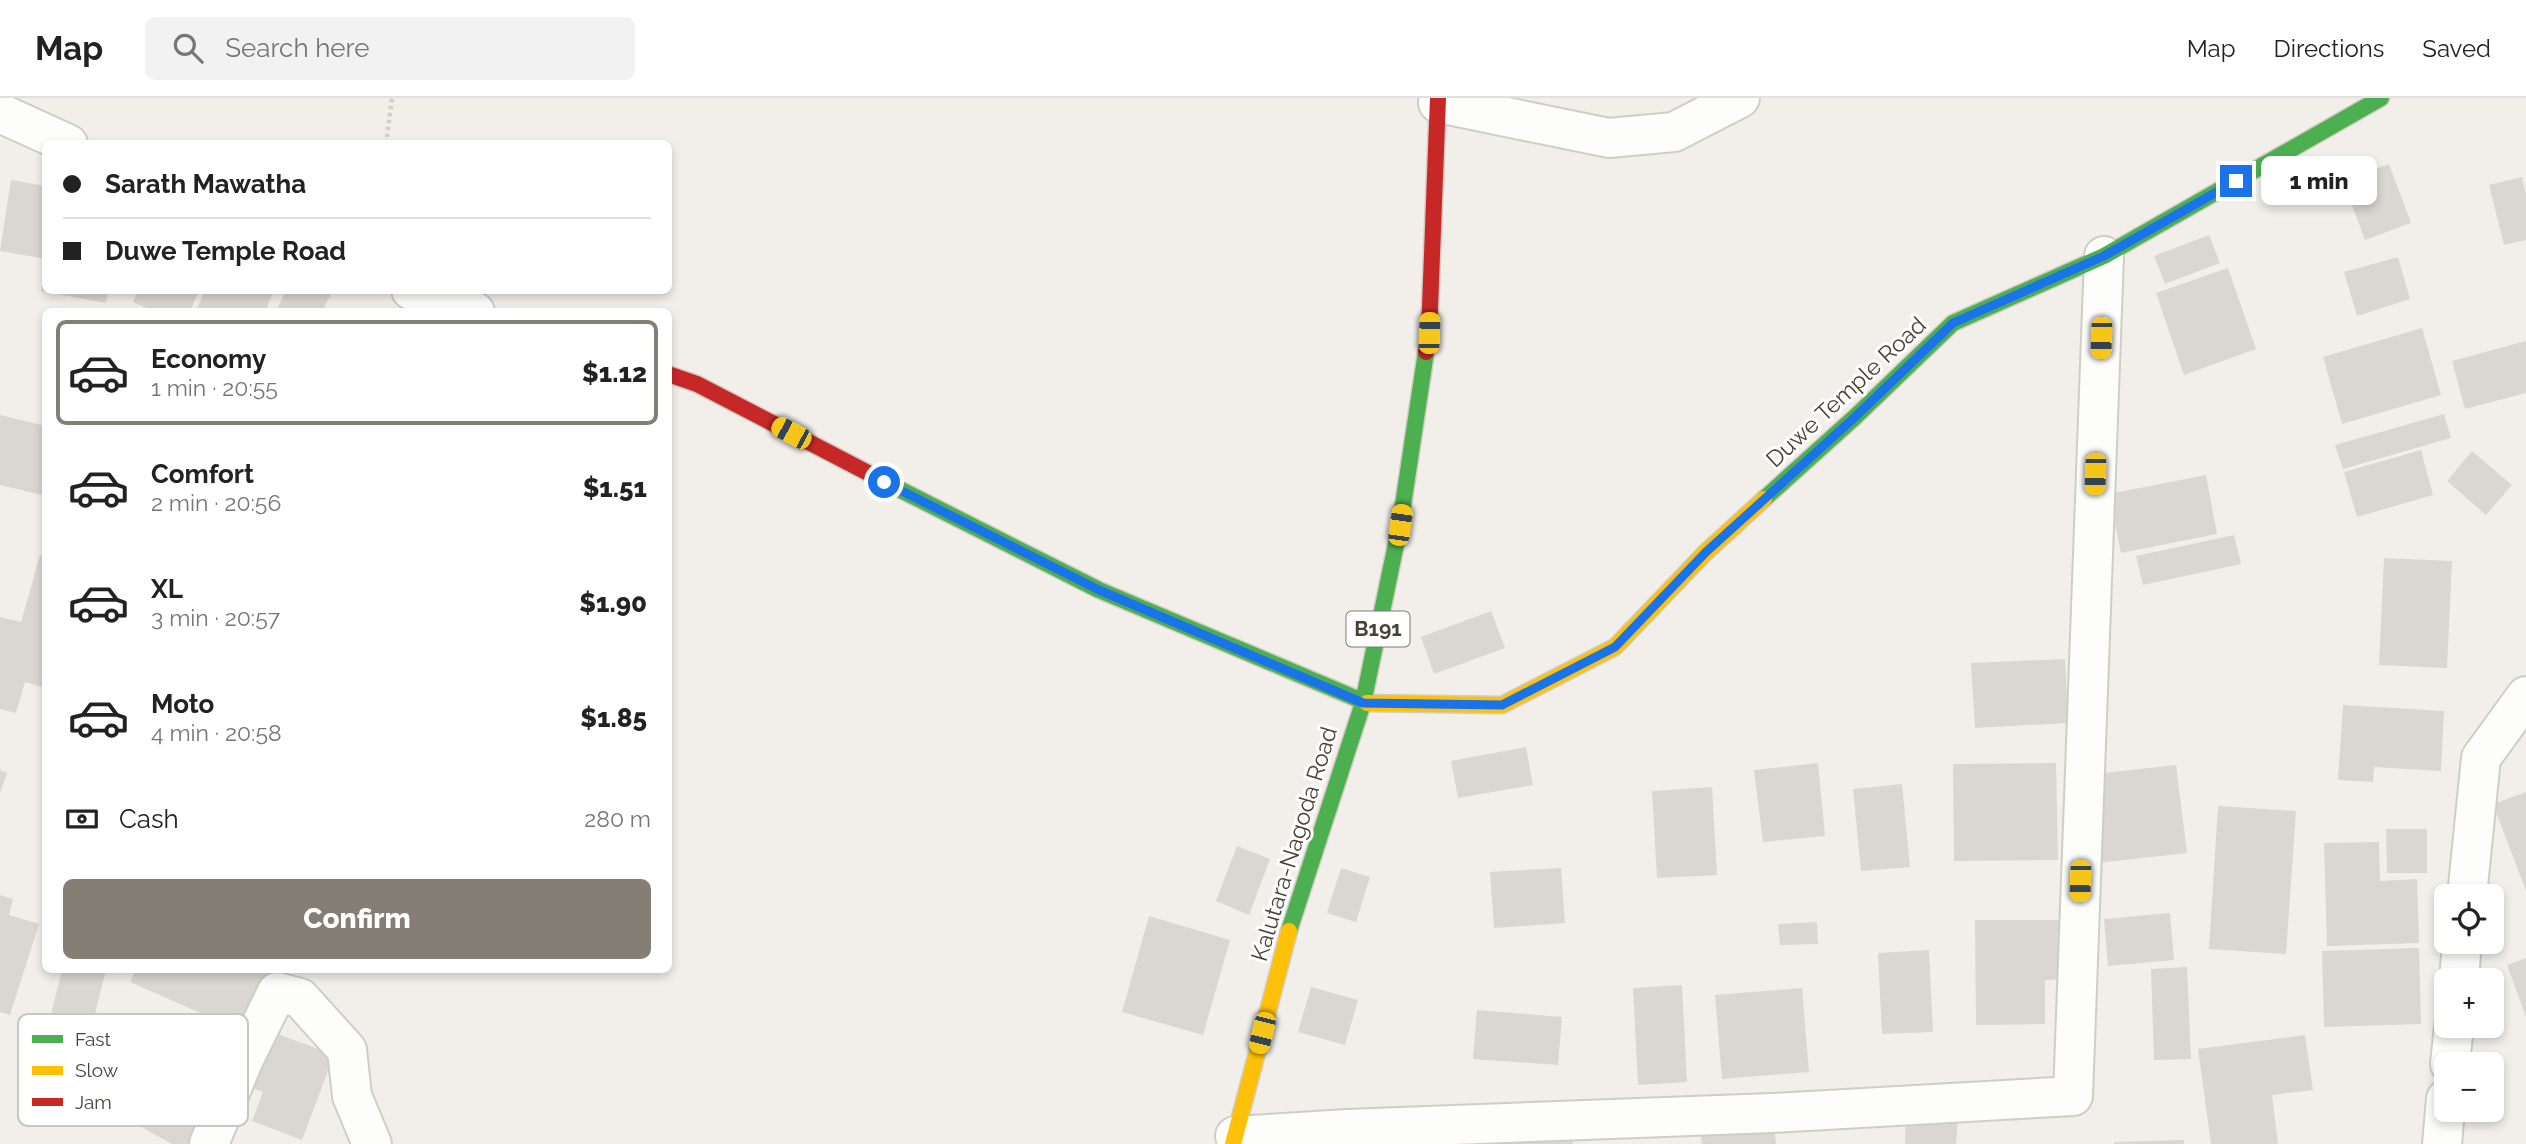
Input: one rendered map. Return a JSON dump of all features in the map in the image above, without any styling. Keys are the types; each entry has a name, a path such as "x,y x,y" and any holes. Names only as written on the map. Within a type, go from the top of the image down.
{"street":[{"path":"1438,101 1609,138 1674,132 1740,98"},
{"name":"Duwe Temple Road","path":"1363,703 1502,705 1615,647 1706,552 1855,417 1953,323 2104,256 2381,98"},
{"name":"Kalutara-Nagoda Road","path":"1234,1140 1281,956 1363,703 1400,525 1429,333 1438,101"},
{"path":"0,114 59,140"},
{"path":"1234,1140 1435,1135 2073,1096 2104,256"},
{"path":"423,294 463,308"},
{"path":"672,375 697,384 1099,590 1363,703"},
{"path":"2468,884 2481,758 2526,696"},
{"path":"248,1051 277,992 300,998 347,1050 352,1096 372,1144"},
{"path":"2442,1144 2444,1122"},
{"path":"209,1144 216,1126"}],"path":[{"path":"387,140 392,98"}],"building":[{"path":"2389,164 2411,223 2365,240 2343,181"},
{"path":"2522,177 2526,194 2526,240 2504,245 2489,185"},
{"path":"11,180 42,185 42,258 0,251"},
{"path":"2209,235 2220,263 2165,284 2154,256"},
{"path":"2398,257 2410,299 2357,316 2344,272"},
{"path":"2228,268 2256,349 2184,375 2156,293"},
{"path":"57,294 107,294 106,303"},
{"path":"136,294 197,294 192,308 147,308 133,302"},
{"path":"203,294 272,294 267,308 197,308"},
{"path":"284,294 331,294 324,308 278,308"},
{"path":"2422,328 2441,395 2342,424 2323,357"},
{"path":"2526,341 2526,393 2465,409 2452,361"},
{"path":"2444,414 2451,438 2343,469 2335,445"},
{"path":"0,415 42,425 42,495 0,485"},
{"path":"2421,450 2433,495 2357,517 2344,472"},
{"path":"2472,451 2512,485 2486,515 2447,481"},
{"path":"2206,475 2217,534 2121,553 2109,494"},
{"path":"2234,535 2241,564 2143,585 2136,556"},
{"path":"40,555 42,687 25,682 16,713 0,709 0,617 21,622"},
{"path":"2384,558 2452,561 2447,668 2379,665"},
{"path":"1491,611 1505,648 1434,674 1421,637"},
{"path":"2065,659 2068,723 1975,728 1971,663"},
{"path":"2343,705 2444,711 2441,771 2374,767 2373,782 2338,780"},
{"path":"1526,747 1533,785 1458,798 1451,761"},
{"path":"1818,763 1825,836 1763,842 1754,770"},
{"path":"2056,763 2058,860 1954,861 1953,764"},
{"path":"2176,765 2187,853 2098,863 2087,775"},
{"path":"0,770 7,773 0,793"},
{"path":"1902,784 1910,867 1861,871 1853,789"},
{"path":"1712,787 1717,875 1657,878 1652,791"},
{"path":"2526,792 2526,891 2493,804"},
{"path":"2218,806 2296,811 2286,954 2209,949"},
{"path":"2386,829 2427,829 2427,873 2387,873"},
{"path":"2379,842 2380,881 2417,879 2419,943 2327,946 2324,843"},
{"path":"1237,846 1270,859 1249,915 1216,901"},
{"path":"1341,868 1370,877 1356,922 1327,913"},
{"path":"1561,868 1565,923 1494,928 1490,872"},
{"path":"0,895 13,899 9,915 39,924 10,1015 0,1012"},
{"path":"2170,913 2174,960 2108,966 2104,919"},
{"path":"1149,916 1230,940 1203,1035 1122,1012"},
{"path":"1975,920 2065,920 2065,979 2045,980 2045,1024 1976,1025"},
{"path":"1817,922 1818,944 1780,945 1778,924"},
{"path":"2419,948 2421,1024 2324,1027 2322,951"},
{"path":"1929,950 1933,1032 1882,1034 1878,953"},
{"path":"2526,958 2526,1017 2507,965"},
{"path":"2187,967 2191,1059 2154,1060 2151,969"},
{"path":"61,973 105,973 95,1014 51,1014"},
{"path":"134,973 275,973 248,1034 248,1014 203,1014 130,982"},
{"path":"1682,985 1687,1082 1638,1085 1633,988"},
{"path":"1311,987 1358,1000 1345,1045 1298,1032"},
{"path":"1802,988 1809,1072 1722,1079 1715,995"},
{"path":"1477,1010 1562,1017 1558,1065 1473,1059"},
{"path":"275,1033 334,1055 302,1140 252,1121 263,1092 248,1086 248,1080"},
{"path":"2305,1035 2313,1090 2272,1095 2278,1144 2211,1144 2198,1049"},
{"path":"1906,1114 1958,1117 1956,1144 1905,1144"},
{"path":"1774,1123 1776,1144 1702,1144 1700,1130"},
{"path":"139,1126 202,1126 192,1144 172,1144"},
{"path":"1572,1128 1573,1144 1464,1144 1463,1135"},
{"path":"2184,1140 2184,1144 2114,1144 2114,1142"}],"traffic: fast":[{"path":"1764,499 1953,323 2104,256 2381,98"},
{"path":"1289,931 1363,703 1400,525 1426,352"},
{"path":"895,487 1099,590 1367,703"}],"traffic: slow":[{"path":"1367,703 1502,705 1615,647 1706,552 1764,499"},
{"path":"1233,1144 1289,931"}],"traffic: jam":[{"path":"1426,352 1429,333 1438,98"},
{"path":"672,375 697,384 895,487"}],"route":[{"path":"884,482 1099,590 1363,703 1502,705 1615,647 1706,552 1855,417 1953,323 2104,256 2236,181"}]}
